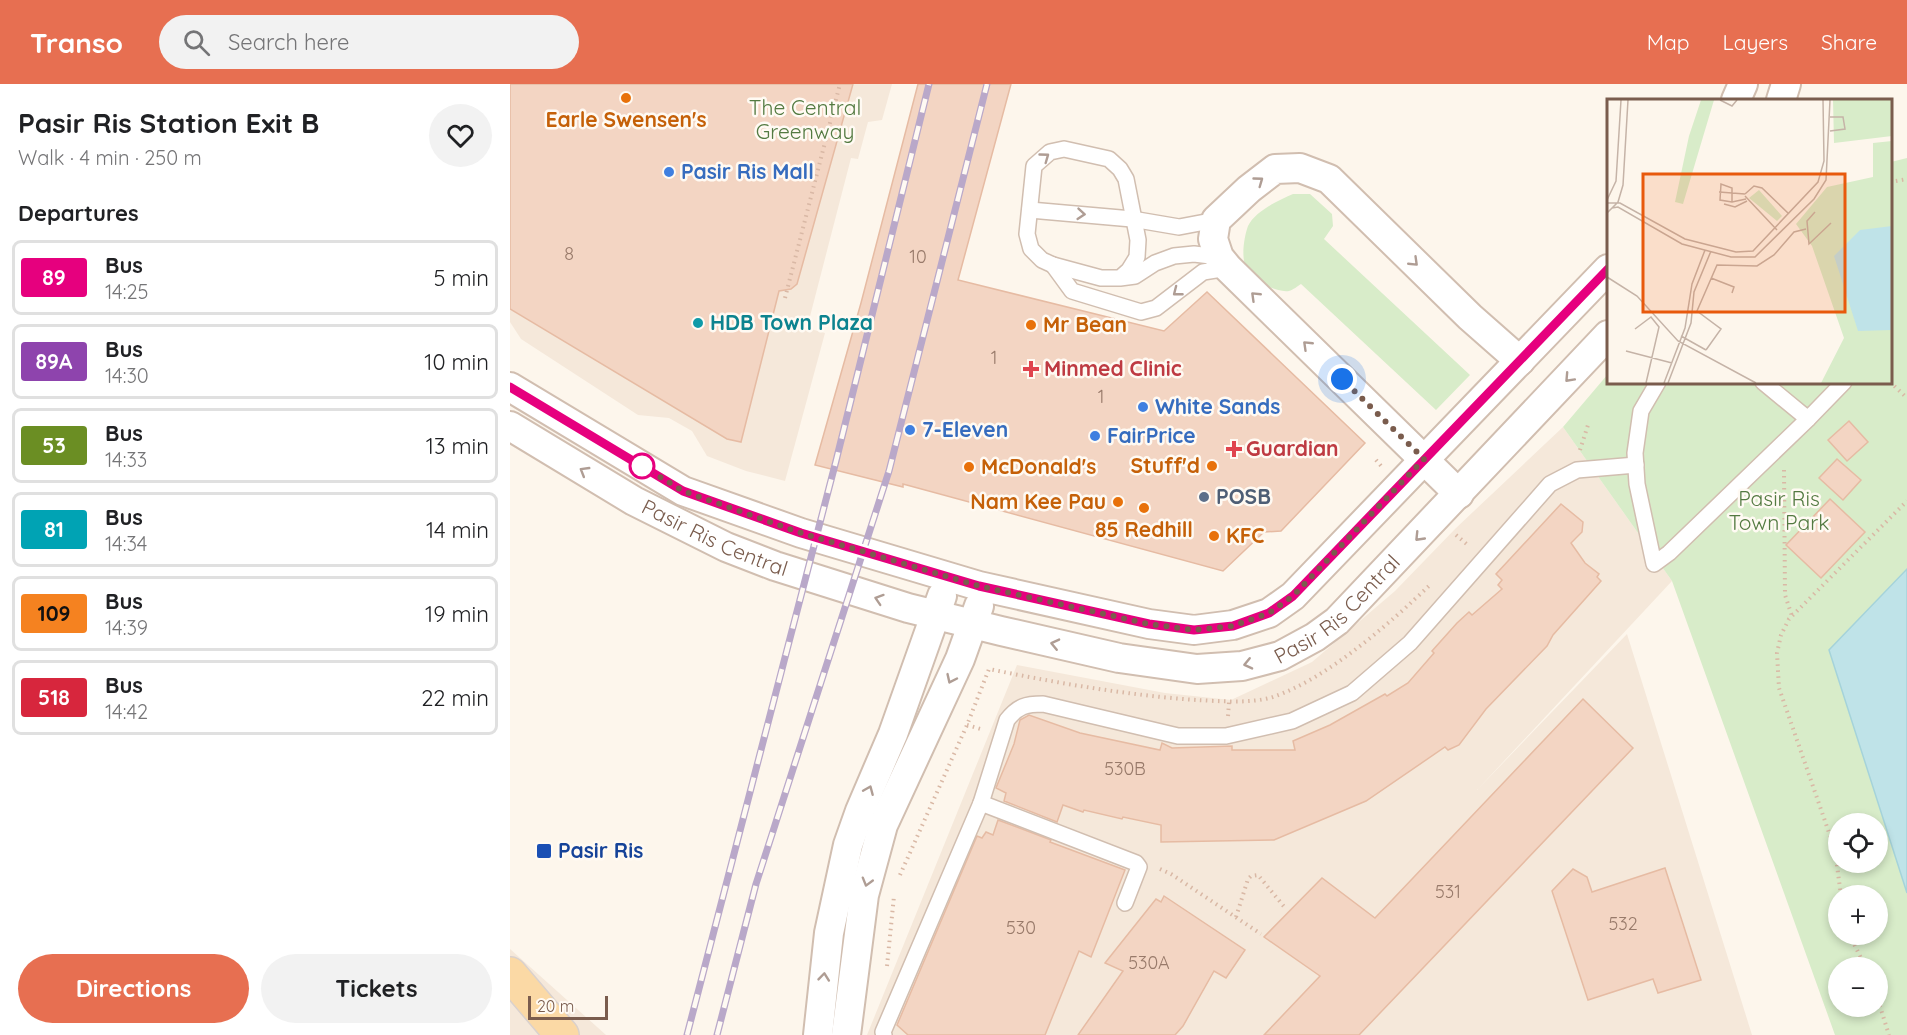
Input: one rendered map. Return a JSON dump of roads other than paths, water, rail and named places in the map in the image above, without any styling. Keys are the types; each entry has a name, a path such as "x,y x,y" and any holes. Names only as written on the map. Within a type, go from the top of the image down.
{"main road":[{"path":"510,974 562,1035"}],"street":[{"path":"1736,99 1743,84"},
{"path":"1781,99 1786,84"},
{"path":"1459,494 1224,263 1214,239 1216,220 1249,189 1275,170 1300,168 1329,179 1470,317 1520,361"},
{"name":"Pasir Ris Central","path":"510,387 683,491 801,533 987,588 1149,624 1194,630 1233,626 1269,613 1293,596 1607,270"},
{"name":"Pasir Ris Central","path":"510,426 634,501 726,547 775,566 908,608 1119,658 1197,669 1242,666 1280,656 1315,637 1337,621 1607,336"},
{"path":"818,1035 829,933 848,845 860,811 894,734 949,577"},
{"path":"846,1035 864,895 883,825 960,659 987,588"}],"lane":[{"path":"1120,278 1129,270 1137,256 1138,240 1132,219 1126,179 1120,169 1109,159 1064,149 1050,152 1034,165 1027,234 1031,249 1042,260 1101,278 1120,278 1136,276 1155,263 1174,256 1194,254 1224,263"},
{"path":"1030,210 1132,219 1179,227 1216,220"},
{"path":"1053,265 1072,291 1141,312 1156,308 1203,272 1224,263"},
{"path":"1657,384 1641,411 1635,453 1636,484 1654,564 1842,384"},
{"path":"1765,384 1808,419"},
{"path":"884,1035 883,1032 981,803 1007,720 1016,709 1032,704 1043,704 1178,736 1226,736 1292,721 1352,693 1410,643 1550,484 1577,470 1636,465"},
{"path":"981,803 1138,865 1133,888 1125,903"}],"water":[{"path":"1907,569 1907,893 1888,834 1888,813 1881,813 1829,650"}],"railway":[{"path":"687,1035 836,461 929,84"},
{"path":"717,1035 756,884 889,471 987,84"}],"place":[{"name":"Earle Swensen's","path":"626,98"},
{"name":"Pasir Ris Mall","path":"669,172"},
{"name":"HDB Town Plaza","path":"698,323"},
{"name":"Mr Bean","path":"1031,325"},
{"name":"Minmed Clinic","path":"1031,369"},
{"name":"White Sands","path":"1143,407"},
{"name":"7-Eleven","path":"910,430"},
{"name":"FairPrice","path":"1095,436"},
{"name":"Guardian","path":"1234,449"},
{"name":"Stuff'd","path":"1212,466"},
{"name":"McDonald's","path":"969,467"},
{"name":"POSB","path":"1204,497"},
{"name":"Nam Kee Pau","path":"1118,502"},
{"name":"85 Redhill","path":"1144,508"},
{"name":"KFC","path":"1214,536"},
{"name":"Pasir Ris","path":"544,851"}],"park label":[{"name":"The Central Greenway","path":"805,120"},
{"name":"Pasir Ris Town Park","path":"1779,511"}]}
